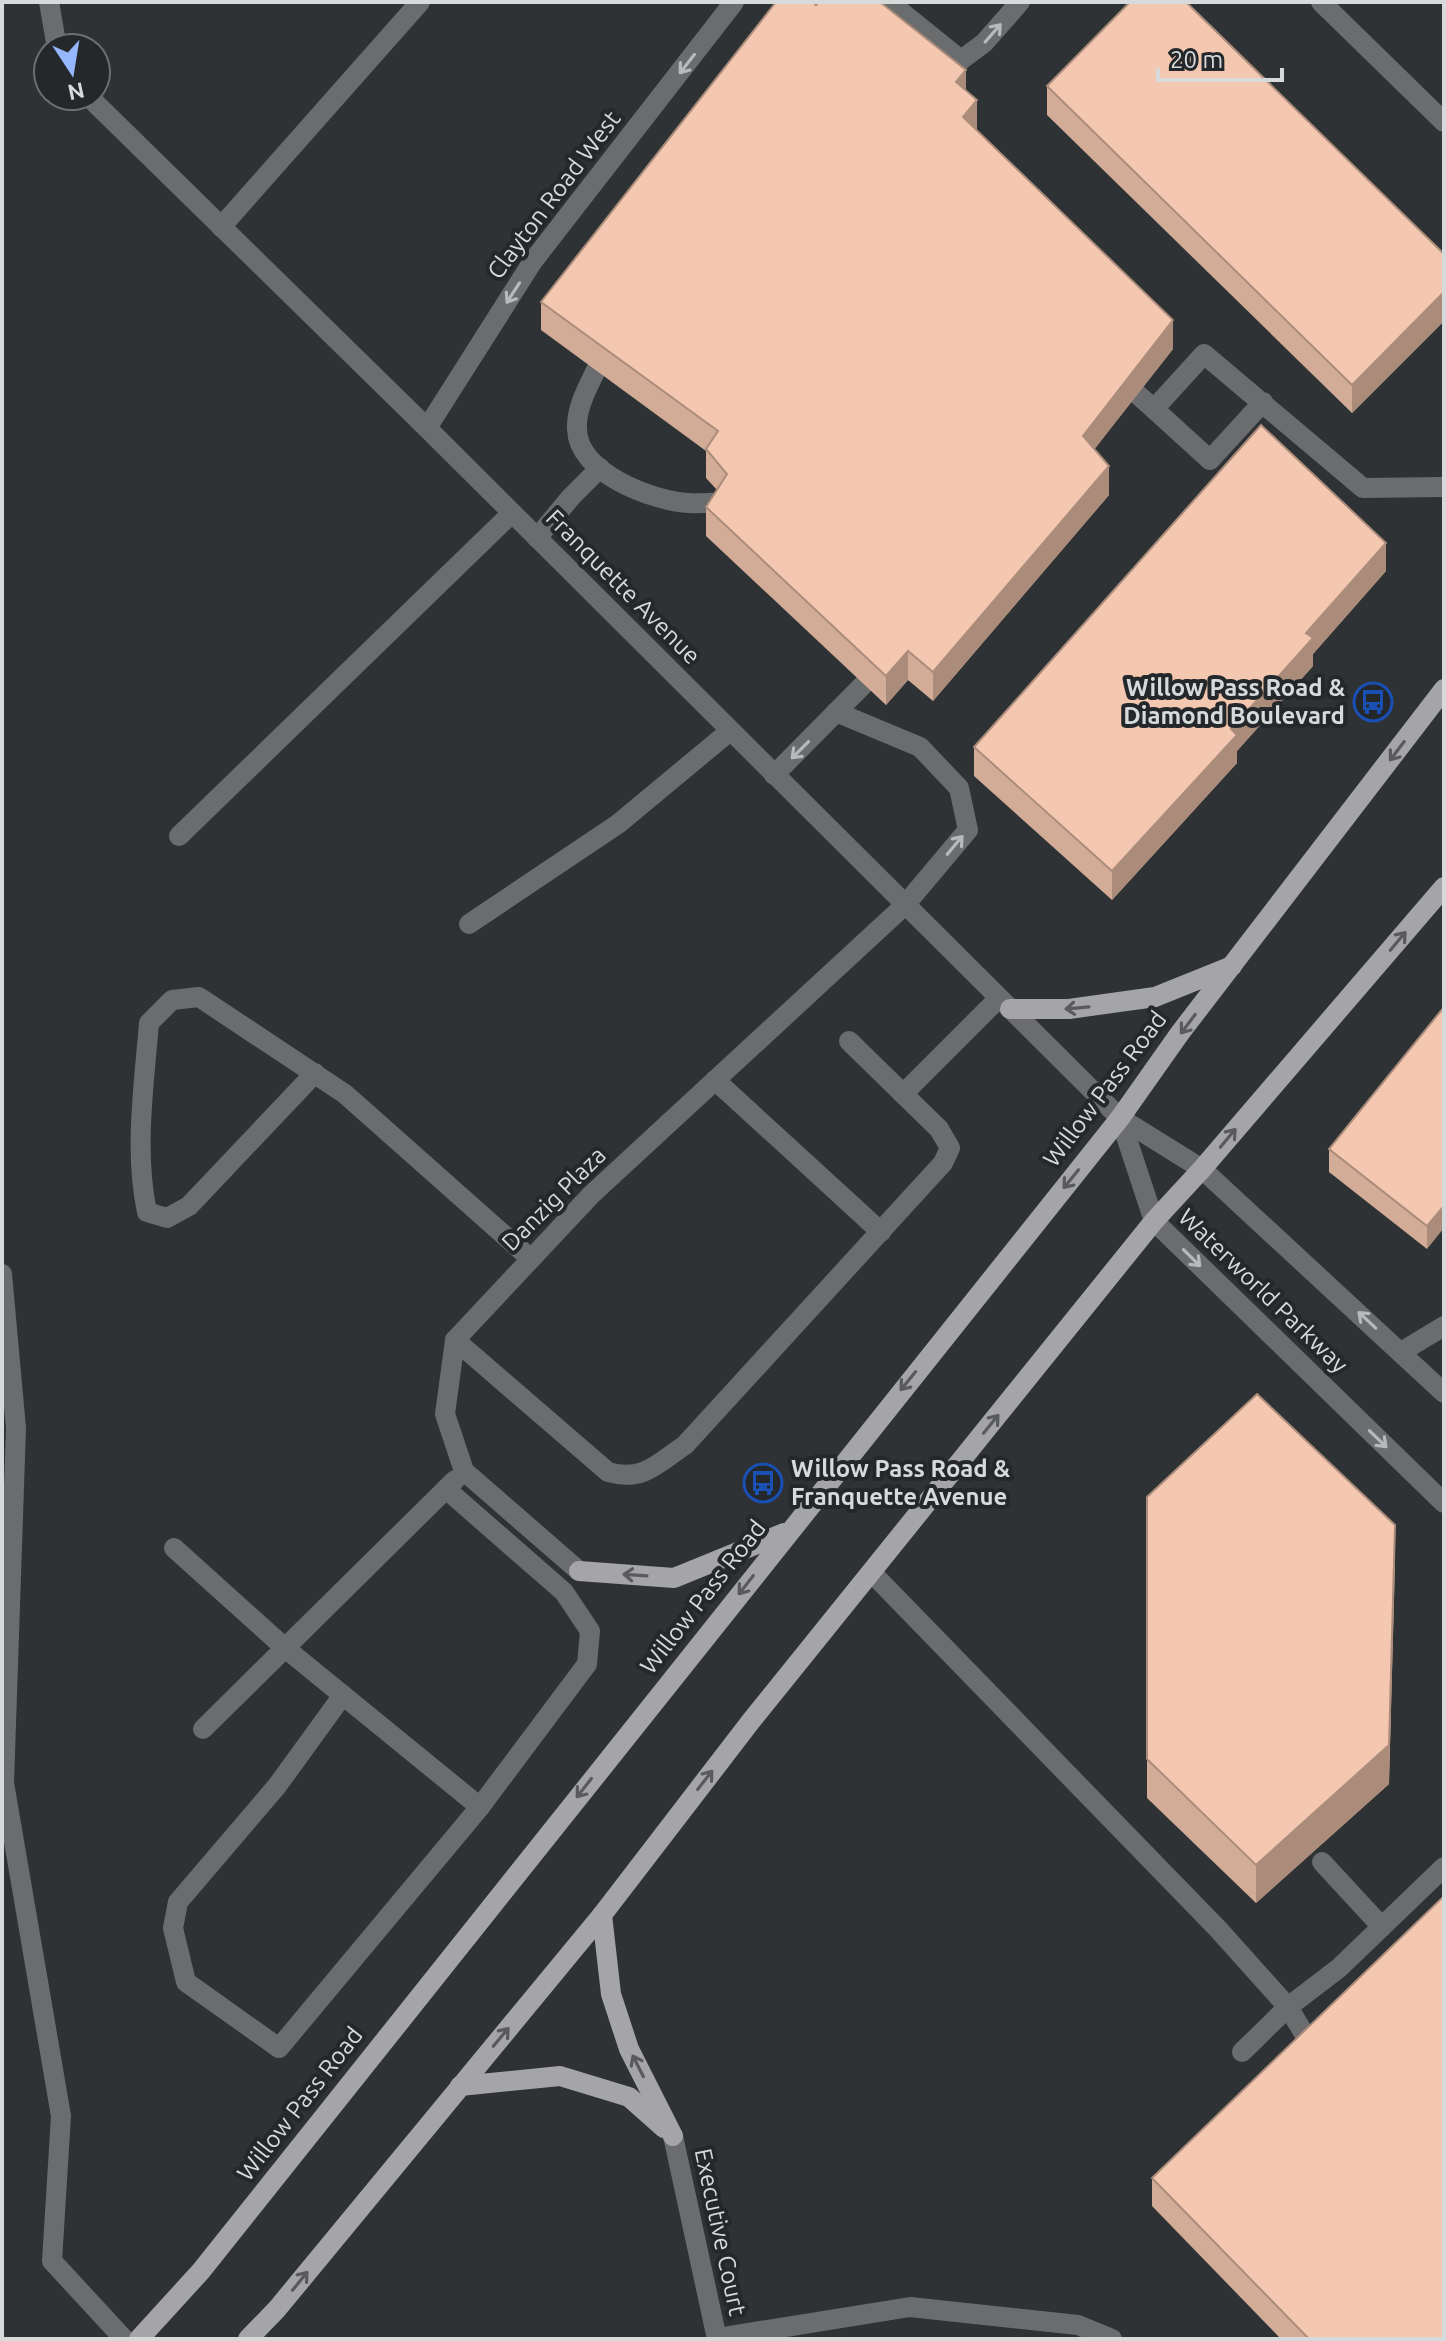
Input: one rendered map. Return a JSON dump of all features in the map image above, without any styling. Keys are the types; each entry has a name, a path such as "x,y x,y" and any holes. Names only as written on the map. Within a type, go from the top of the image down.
{"main road":[{"name":"Willow Pass Road","path":"139,2339 201,2271 1120,1118 1444,689"},
{"path":"248,2339 277,2309 602,1915 751,1721 1154,1221 1444,887"},
{"path":"1004,1004 1069,1009 1155,997 1232,966"},
{"path":"579,1571 674,1578 788,1531"},
{"path":"602,1915 611,1994 629,2049 673,2136"},
{"path":"460,2086 560,2076 629,2097 673,2136"}],"street":[{"path":"49,2 54,32"},
{"path":"221,227 420,2"},
{"path":"943,81 961,60 984,43 1020,2"},
{"path":"1321,2 1444,122"},
{"name":"Clayton Road West","path":"427,428 533,261 730,4"},
{"path":"880,5 961,60"},
{"name":"Franquette Avenue","path":"104,112 427,428 1120,1118"},
{"path":"1154,409 1204,354 1363,488 1444,487"},
{"path":"596,370 582,398 577,429 582,452 613,479 651,495 687,503 727,502"},
{"path":"1137,394 1210,460 1263,402"},
{"path":"537,538 600,468"},
{"path":"179,836 512,513"},
{"path":"774,775 864,684"},
{"name":"Danzig Plaza","path":"455,1340 591,1195 905,905 968,830 959,788 920,747 836,712"},
{"path":"469,924 618,824 730,731"},
{"path":"315,1073 189,1206 167,1218 147,1212 141,1187 149,1023 172,1000 199,997 315,1073 345,1094 531,1259"},
{"path":"903,1094 1004,1004"},
{"path":"455,1340 608,1472 625,1477 643,1474 685,1445 943,1163 950,1148 939,1129 849,1041"},
{"path":"715,1080 881,1232"},
{"name":"Waterworld Parkway","path":"1120,1118 1202,1169 1444,1393"},
{"name":"Waterworld Parkway","path":"1120,1118 1154,1221 1444,1503"},
{"path":"2,1274 16,1428 4,1783 61,2116 52,2261 124,2339"},
{"path":"1401,1352 1444,1326"},
{"path":"455,1340 445,1414 464,1471 579,1571"},
{"path":"203,1729 464,1471"},
{"path":"343,1695 277,1786 178,1902 173,1928 186,1982 279,2048 480,1807 587,1664 590,1631 564,1592 446,1489"},
{"path":"174,1548 285,1648 480,1807"},
{"path":"872,1573 1218,1929 1288,2007 1314,2050"},
{"path":"1322,1862 1382,1927"},
{"path":"1242,2052 1288,2007 1339,1968 1444,1867"},
{"name":"Executive Court","path":"673,2136 717,2338"},
{"path":"717,2338 910,2307 1078,2325 1112,2339"}],"building":[{"path":"776,2 813,2 816,5 819,2 880,2 966,70 956,82 977,100 963,117 1173,320 1083,436 1109,466 933,672 908,651 886,676 706,507 727,474 706,449 718,431 541,302"},
{"path":"1130,2 1186,2 1444,254 1444,292 1352,385 1047,86"},
{"path":"1261,425 1386,543 1306,633 1313,638 1231,729 1237,735 1112,871 974,747"},
{"path":"1444,1007 1444,1206 1427,1226 1329,1149"},
{"path":"1257,1394 1395,1525 1389,1745 1256,1865 1147,1759 1147,1497"},
{"path":"1444,1896 1444,2339 1309,2339 1152,2178"}],"place":[{"name":"Willow Pass Road & Diamond Boulevard","path":"1373,702"},
{"name":"Willow Pass Road & Franquette Avenue","path":"763,1483"}]}
